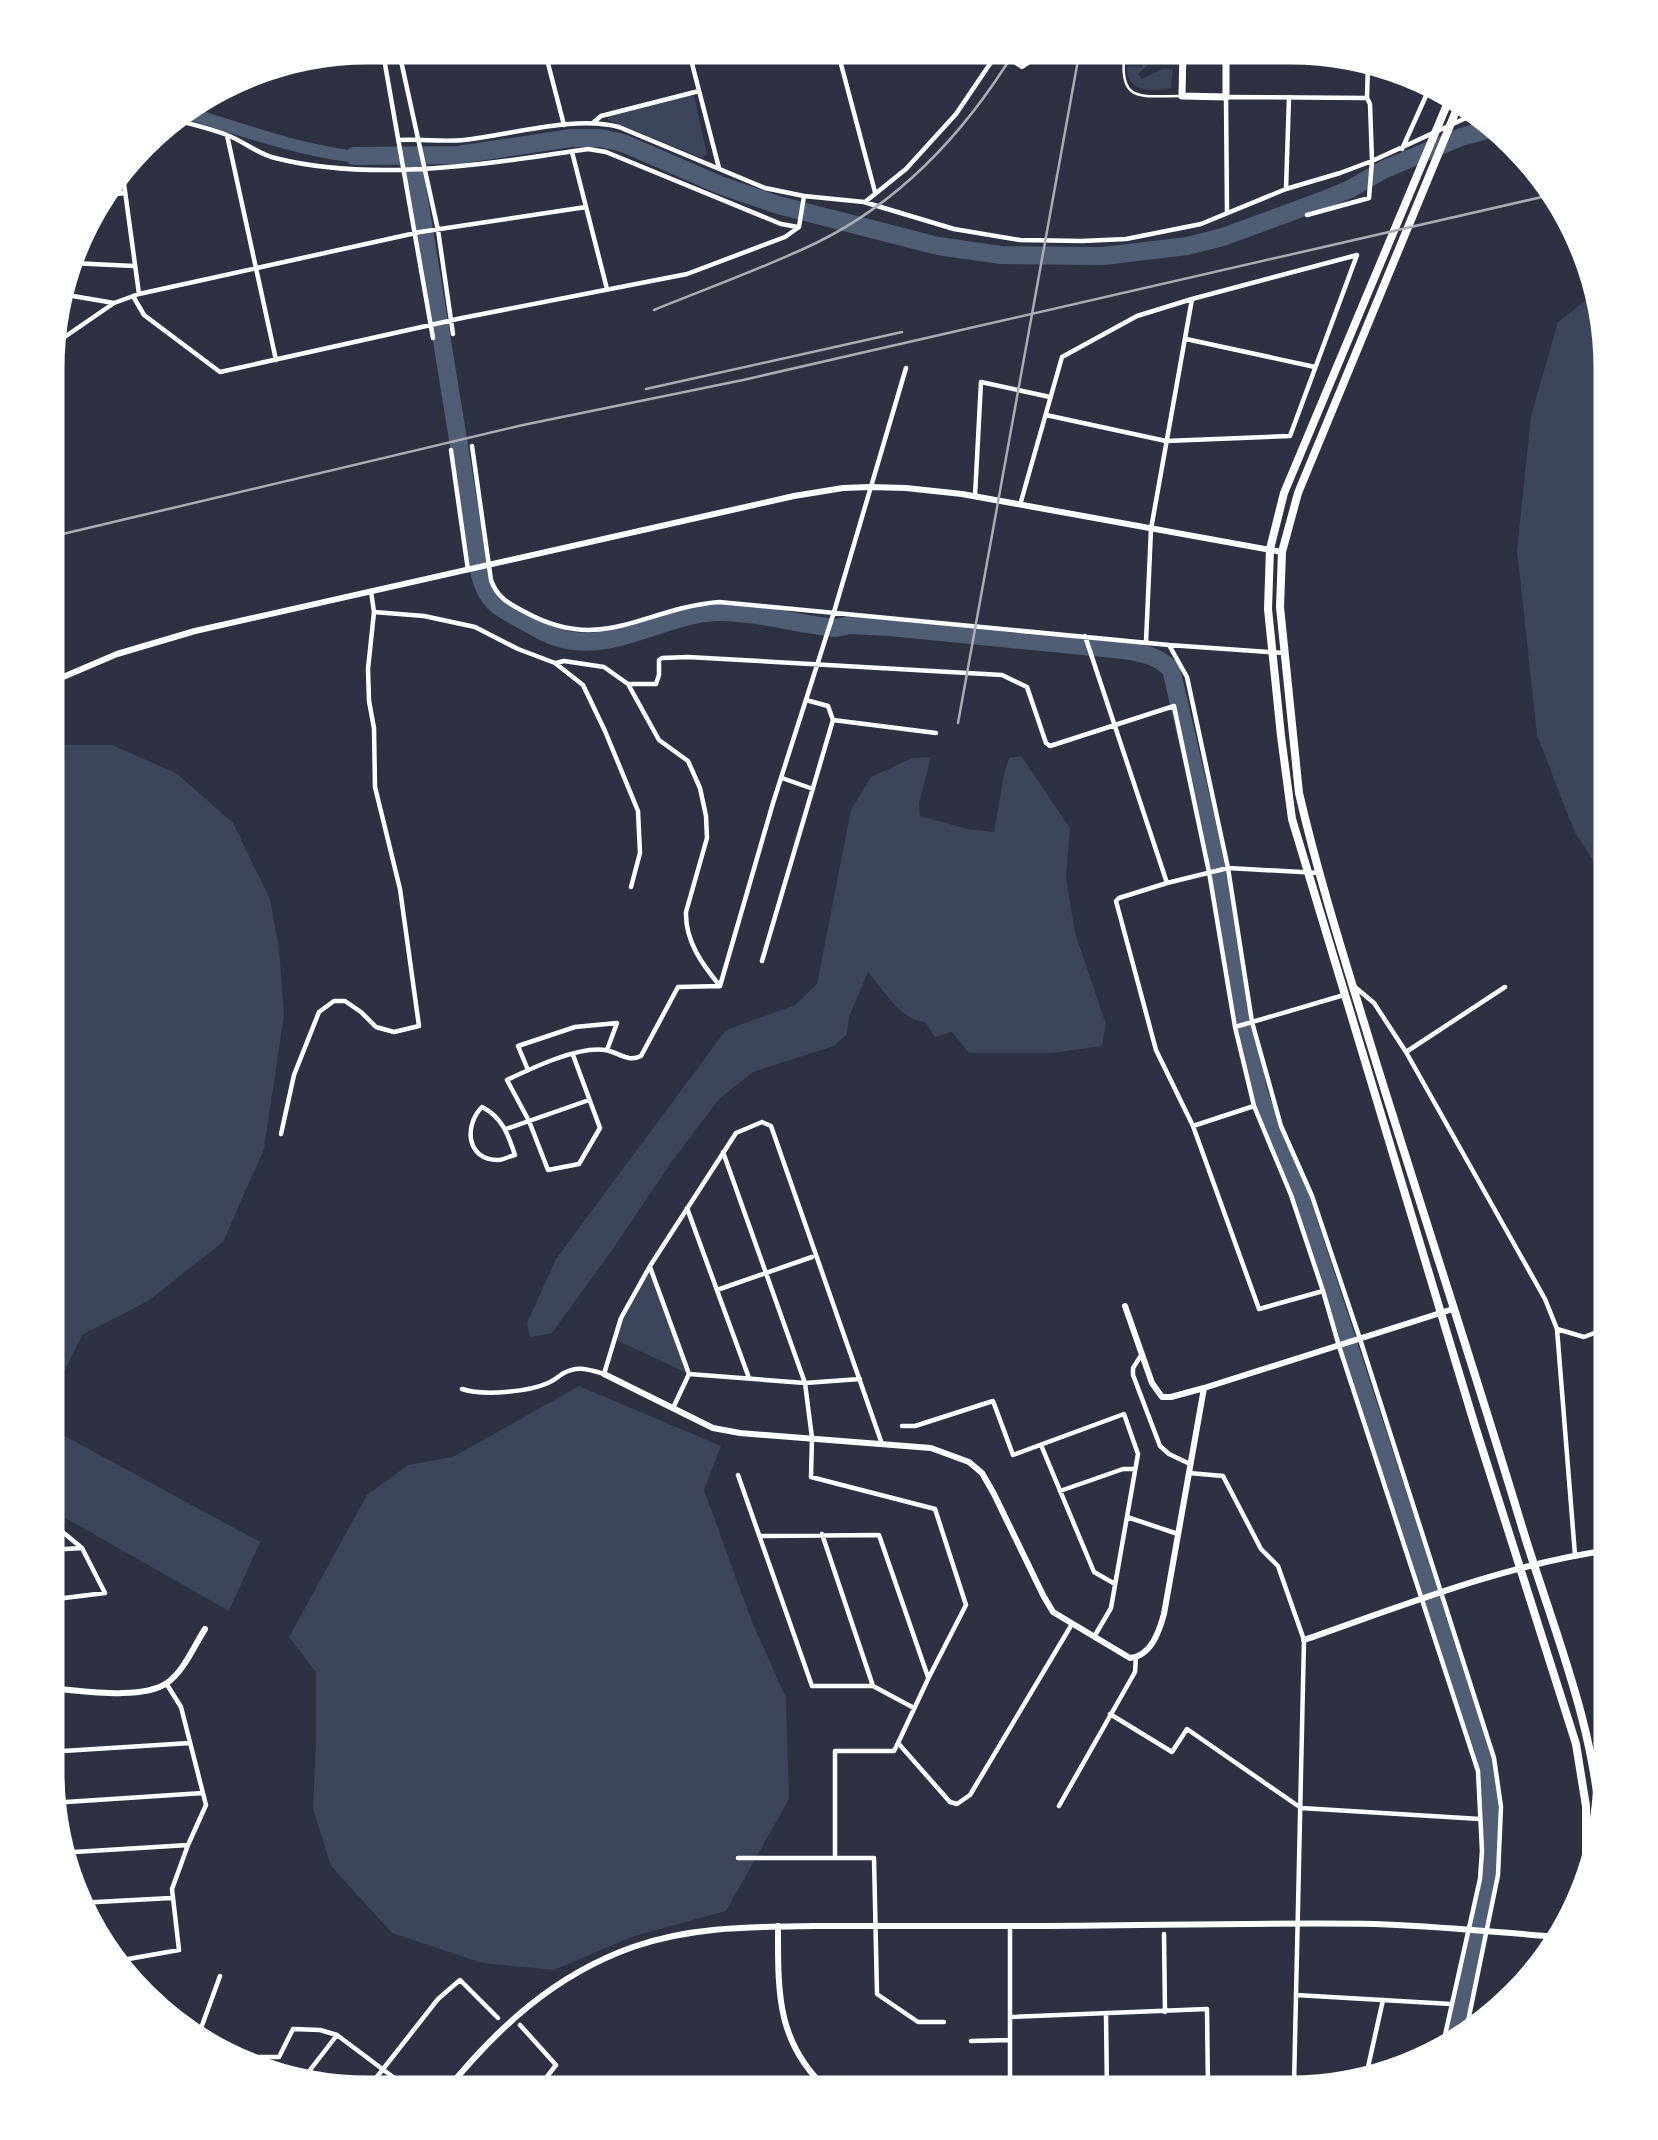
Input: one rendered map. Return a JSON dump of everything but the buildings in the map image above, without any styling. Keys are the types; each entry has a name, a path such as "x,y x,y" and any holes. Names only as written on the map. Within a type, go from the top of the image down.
{"main road":[{"path":"1183,60 1182,96 1226,97 1226,60"},
{"path":"1448,103 1284,493 1270,549 1268,609 1292,819 1495,1494 1522,1569 1576,1745 1587,1832 1585,1861"},
{"path":"1457,108 1298,493 1282,552 1280,607 1299,793 1319,873 1591,1747 1598,1792"}],"street":[{"path":"384,60 418,233 433,338"},
{"path":"401,60 420,141 453,334"},
{"path":"547,60 564,125"},
{"path":"690,60 719,169"},
{"path":"840,60 875,192"},
{"path":"864,202 906,169 956,114 991,60"},
{"path":"1013,60 1022,66 1032,60"},
{"path":"1307,215 1369,198 1372,161 1367,69"},
{"path":"594,122 601,116 699,91"},
{"path":"1402,149 1428,92"},
{"path":"1227,213 1226,97 1367,98"},
{"path":"1286,189 1289,97"},
{"path":"400,142 461,140 594,122 620,127 765,188 804,198 864,202 954,229 1020,240 1126,239 1187,228 1286,189 1372,161 1469,117"},
{"path":"182,122 227,135 272,158 324,167 476,165 587,149 606,152 781,224 799,224"},
{"path":"227,135 276,360"},
{"path":"572,152 607,289"},
{"path":"123,180 139,294"},
{"path":"112,194 125,193"},
{"path":"133,296 144,315 220,372 462,318 687,274 785,237 799,224 804,198"},
{"path":"61,340 114,303 139,294 418,233 586,207"},
{"path":"1020,505 1062,357 1137,316 1357,255 1290,436 1166,441 1046,415"},
{"path":"78,263 135,266"},
{"path":"68,295 114,303"},
{"path":"1146,642 1151,529 1192,299"},
{"path":"1185,340 1315,367"},
{"path":"720,986 906,368"},
{"path":"975,496 981,382 1051,397"},
{"path":"472,446 494,590 503,600 545,622 587,631 610,630 694,604 750,603 1169,645 1285,653"},
{"path":"451,450 468,570"},
{"path":"60,678 117,654 195,631 794,496 843,488 906,488 975,496 1282,552"},
{"path":"281,1134 294,1075 319,1012 334,1001 345,1001 376,1027 394,1032 419,1026 400,889 375,788 374,728 369,701 368,668 374,612 371,591"},
{"path":"374,612 424,616 475,627 518,649 555,663 583,685 590,695 638,811 640,853 631,887"},
{"path":"1085,636 1167,883"},
{"path":"1169,645 1187,677 1228,868 1252,1022 1281,1126 1311,1196 1494,1758 1501,1807 1498,1875 1467,2025"},
{"path":"628,684 656,684 659,660 662,657 1002,675 1027,687 1046,743 1050,746 1174,706 1209,872 1235,1027 1254,1107 1291,1195 1425,1598 1478,1772 1482,1851 1480,1878 1444,2040"},
{"path":"555,663 564,661 604,667 628,684 659,740 688,761 700,788 707,838 686,912 686,924 692,946 720,986"},
{"path":"762,961 833,720 828,706 806,700"},
{"path":"833,720 936,733"},
{"path":"782,778 813,789"},
{"path":"1319,873 1228,868 1167,883 1116,901 1156,1050 1194,1126 1259,1309 1323,1291"},
{"path":"573,1055 600,1128 579,1164 548,1170 529,1121 507,1080 573,1055 607,1050 635,1059 641,1056 678,987 720,986"},
{"path":"1406,1052 1505,987"},
{"path":"1235,1027 1344,995 1354,989 1374,1003 1406,1052 1545,1299 1557,1329 1575,1555"},
{"path":"528,1070 518,1046 575,1027 617,1023 607,1050"},
{"path":"506,1129 589,1100"},
{"path":"482,1107 494,1113 506,1129 515,1155 499,1160 481,1156 472,1145 469,1128 482,1107"},
{"path":"1194,1126 1254,1107"},
{"path":"604,1374 621,1318 650,1266 736,1133 762,1122 771,1126 882,1444"},
{"path":"723,1152 805,1382 812,1438 811,1477 935,1509 966,1605 894,1751 835,1751 835,1858"},
{"path":"687,1208 749,1378"},
{"path":"717,1290 812,1257"},
{"path":"650,1266 689,1374 673,1408"},
{"path":"1125,1306 1152,1383 1162,1397 1204,1388 1453,1309"},
{"path":"1557,1329 1584,1337 1599,1331"},
{"path":"1142,1354 1133,1368 1133,1376 1160,1446 1169,1454 1190,1464"},
{"path":"461,1390 474,1394 501,1392 548,1383 566,1371 581,1367 604,1374 713,1428 740,1433 931,1448 969,1462 982,1473 994,1494 1053,1612 1124,1656 1136,1657 1146,1651 1162,1622 1204,1388"},
{"path":"689,1374 805,1382 860,1379"},
{"path":"902,1426 925,1424 993,1401 1013,1455 1124,1414 1138,1454 1111,1608 1093,1637"},
{"path":"1041,1445 1094,1572 1115,1584"},
{"path":"1060,1491 1123,1469 1135,1469"},
{"path":"1189,1473 1223,1476 1261,1549 1278,1566 1304,1640 1294,2080"},
{"path":"738,1475 812,1686 873,1686 914,1709"},
{"path":"1127,1517 1178,1534"},
{"path":"60,1530 82,1548 105,1592 60,1598"},
{"path":"822,1534 873,1686"},
{"path":"760,1536 879,1535 929,1677"},
{"path":"60,1549 82,1548"},
{"path":"1304,1640 1425,1598 1534,1565 1599,1552"},
{"path":"898,1743 944,1798 957,1804 964,1802 1072,1624"},
{"path":"60,1689 149,1691 166,1684 177,1673 205,1629"},
{"path":"1059,1806 1135,1672 1136,1657"},
{"path":"123,1960 179,1950 172,1889 206,1805 181,1707 166,1684"},
{"path":"1110,1714 1172,1752 1187,1729 1301,1808 1480,1819"},
{"path":"60,1751 190,1743"},
{"path":"61,1802 202,1793"},
{"path":"70,1852 188,1845"},
{"path":"737,1858 874,1858 877,1994 918,2022 944,2022"},
{"path":"88,1902 172,1898"},
{"path":"455,2080 503,2026 536,1998 584,1968 632,1947 669,1936 713,1929 778,1926 1376,1924 1552,1936"},
{"path":"778,1926 779,1995 784,2023 795,2049 818,2080"},
{"path":"1010,1926 1010,2080"},
{"path":"1164,1934 1165,2012"},
{"path":"200,2031 220,1976"},
{"path":"374,2080 438,1999 460,1980 498,2018"},
{"path":"1296,1995 1451,2004"},
{"path":"1367,2071 1383,2000"},
{"path":"1010,2017 1208,2009 1208,2080"},
{"path":"1106,2015 1107,2080"},
{"path":"520,2025 556,2066 545,2080"},
{"path":"250,2057 279,2057 293,2029 320,2030 337,2035 397,2080"},
{"path":"306,2075 337,2035"},
{"path":"971,2041 1010,2040"}],"lane":[{"path":"1124,60 1122,76 1132,92 1144,97 1182,96"}],"shaded area":[{"path":"1144,60 1149,60 1148,65 1138,74 1142,79 1162,69 1173,69 1171,88 1149,90 1136,86 1128,76 1127,68 1142,67"},
{"path":"694,96 707,154 702,158 608,120 608,115"},
{"path":"198,110 306,142 378,153 377,164 300,153 185,119"},
{"path":"1590,297 1599,367 1599,870 1574,831 1537,735 1517,550 1531,416 1558,322"},
{"path":"60,745 112,745 176,773 233,823 270,899 279,949 284,1015 264,1149 223,1242 148,1301 82,1335 60,1380"},
{"path":"1021,756 1070,828 1066,878 1075,933 1106,1024 1102,1046 1051,1053 969,1053 952,1032 935,1037 926,1023 900,1010 868,972 849,1017 847,1034 834,1046 753,1072 720,1098 673,1160 552,1333 530,1337 527,1323 556,1259 726,1030 795,1005 817,984 851,810 871,777 912,758 931,757 919,803 920,816 968,829 994,832 1009,758"},
{"path":"650,1266 689,1374 614,1339 621,1318"},
{"path":"579,1386 721,1446 704,1490 752,1622 786,1698 789,1799 726,1911 634,1936 554,1970 482,1963 392,1933 331,1866 313,1809 316,1672 289,1637 367,1495 408,1465 453,1457"},
{"path":"60,1434 260,1542 229,1611 60,1515"}],"waterway":[{"path":"354,156 458,155 571,138 600,138 623,143 720,185 778,205 938,246 1001,255 1103,256 1187,246 1223,237 1321,201 1350,189 1383,170 1461,137 1486,130"},
{"path":"412,156 480,575 486,592 500,607 547,634 577,641 617,638 677,619 718,612 836,628 850,625 890,627 1123,650 1154,658 1171,669 1216,863 1258,1090 1278,1147 1294,1178 1484,1759 1490,1816 1489,1874 1456,2032"}],"railway":[{"path":"654,310 816,243 877,206 904,185 954,135 1009,60"},
{"path":"958,723 1078,60"},
{"path":"60,535 523,425 743,380 1547,196"},
{"path":"646,389 902,332"}]}
